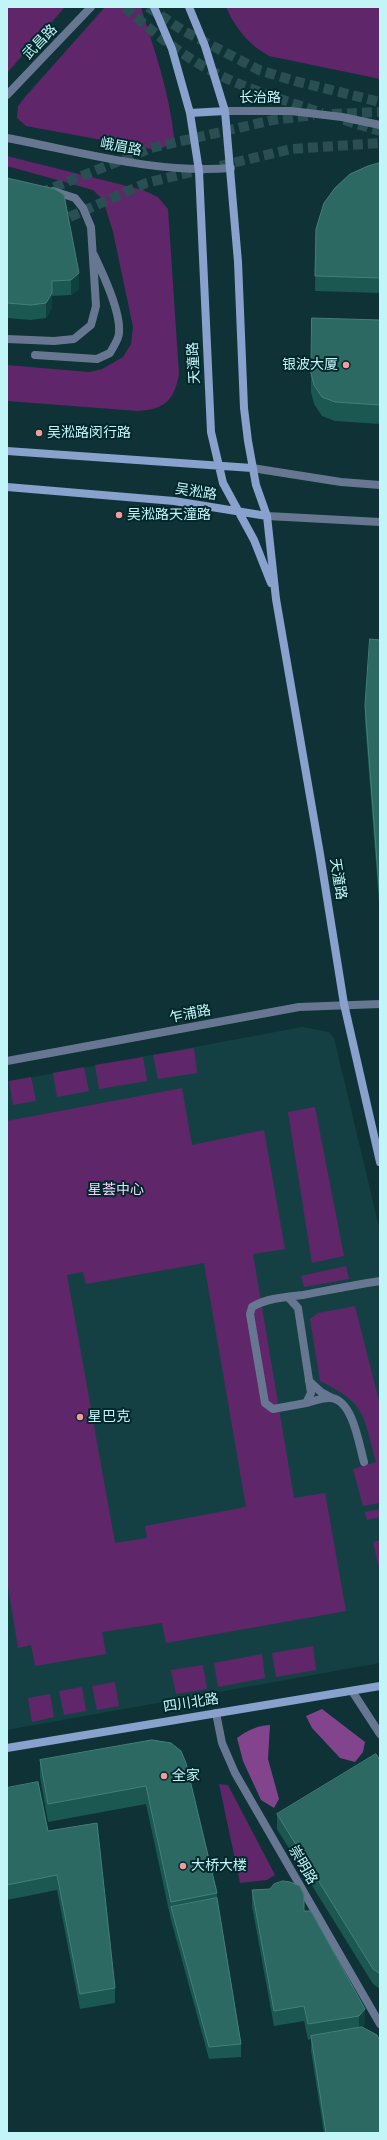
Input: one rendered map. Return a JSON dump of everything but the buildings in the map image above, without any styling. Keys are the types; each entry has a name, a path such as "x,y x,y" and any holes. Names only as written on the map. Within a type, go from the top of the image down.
{"main road":[{"path":"154,7 172,48 190,113 225,111"},
{"name":"长治路","path":"189,7 205,46 225,111"},
{"name":"天潼路","path":"225,111 231,168 242,333 244,408 252,468 267,516 276,599 344,1004 380,1162"},
{"name":"天潼路","path":"190,113 199,171 211,432 220,465 223,483 254,540 276,599"},
{"name":"吴淞路","path":"7,451 252,468"},
{"name":"吴淞路","path":"7,487 174,501 267,516"},
{"name":"四川北路","path":"7,1748 380,1686"}],"street":[{"name":"武昌路","path":"7,95 92,7"},
{"name":"长治路","path":"225,111 291,111 342,117 380,125"},
{"name":"峨眉路","path":"7,138 151,166 199,171 231,168"},
{"path":"7,339 54,341 74,339 91,325 96,306 91,227 83,208 75,198 47,190"},
{"path":"35,355 97,359 110,353 120,333 117,316 106,281 92,251"},
{"name":"吴淞路","path":"252,468 341,482 380,485"},
{"name":"吴淞路","path":"267,516 380,522"},
{"name":"乍浦路","path":"7,1062 299,1007 344,1004 380,1004"},
{"path":"332,1398 273,1409 265,1403 250,1314 252,1307 261,1302 380,1281"},
{"path":"302,1295 298,1308 311,1393 306,1403"},
{"path":"288,1297 298,1308"},
{"path":"309,1381 321,1392 342,1403 349,1411 364,1462"},
{"path":"352,1691 380,1734"},
{"name":"崇明路","path":"216,1713 222,1743 235,1773 380,2024"}],"shaded area":[{"name":"星荟中心","path":"302,1027 329,1032 334,1038 380,1231 380,1663 7,1730 7,1082"},
{"path":"322,1709 365,1742 363,1752 355,1762 340,1758 312,1728 306,1716"},
{"path":"270,1725 268,1759 279,1799 274,1808 261,1800 243,1761 237,1738 252,1729"}],"green space":[{"path":"7,7 65,7 7,73"},
{"path":"105,7 141,7 161,72 172,121 174,138 167,146 156,150 26,126 17,118 18,106 25,97"},
{"path":"226,7 380,7 380,79 269,56 255,47 243,35"},
{"path":"7,156 143,190 158,197 168,209 179,374 171,397 162,406 138,411 7,401 7,365 89,372 102,369 123,357 131,344 133,327 113,232 103,200 93,190 7,166"},
{"path":"194,1048 197,1073 158,1079 153,1055"},
{"path":"143,1057 147,1081 99,1089 95,1065"},
{"path":"84,1067 89,1091 57,1097 53,1073"},
{"path":"31,1077 36,1101 13,1105 9,1081"},
{"name":"星荟中心","path":"182,1088 192,1145 264,1130 285,1249 253,1254 294,1498 325,1493 346,1611 166,1643 162,1623 102,1632 106,1654 35,1666 31,1645 18,1648 7,1581 7,1121","holes":["204,1263 246,1507 145,1526 147,1538 115,1543 67,1275 83,1272 86,1284"]},
{"path":"315,1107 344,1256 312,1263 288,1112"},
{"path":"346,1266 349,1279 304,1287 301,1276"},
{"path":"355,1306 380,1405 380,1503 363,1506 353,1469 376,1462 365,1422 361,1412 355,1404 335,1389 320,1381 310,1319 318,1313"},
{"path":"380,1509 380,1517 367,1520 365,1512"},
{"path":"380,1540 380,1573 373,1542"},
{"path":"313,1646 316,1670 276,1677 272,1653"},
{"path":"262,1654 265,1678 218,1687 214,1663"},
{"path":"203,1665 207,1689 176,1694 171,1670"},
{"path":"115,1682 119,1706 97,1710 92,1686"},
{"path":"82,1687 86,1711 64,1715 59,1691"},
{"path":"50,1694 54,1717 32,1722 28,1698"},
{"path":"219,1784 228,1785 275,1875 267,1880 240,1883"}],"tunnel":[{"path":"125,7 162,39 189,58 217,74 254,90 322,113"},
{"path":"148,7 182,30 259,70 295,81 380,102"},
{"path":"332,114 380,112"},
{"path":"40,193 151,148 273,120 314,115"},
{"path":"344,120 380,131"},
{"path":"220,166 291,149 380,143"},
{"path":"56,223 146,183 204,169"}],"place":[{"name":"银波大厦","path":"346,365"},
{"name":"吴淞路闵行路","path":"39,433"},
{"name":"吴淞路天潼路","path":"119,515"},
{"name":"星巴克","path":"80,1417"},
{"name":"全家","path":"164,1776"},
{"name":"大桥大楼","path":"183,1866"}]}
